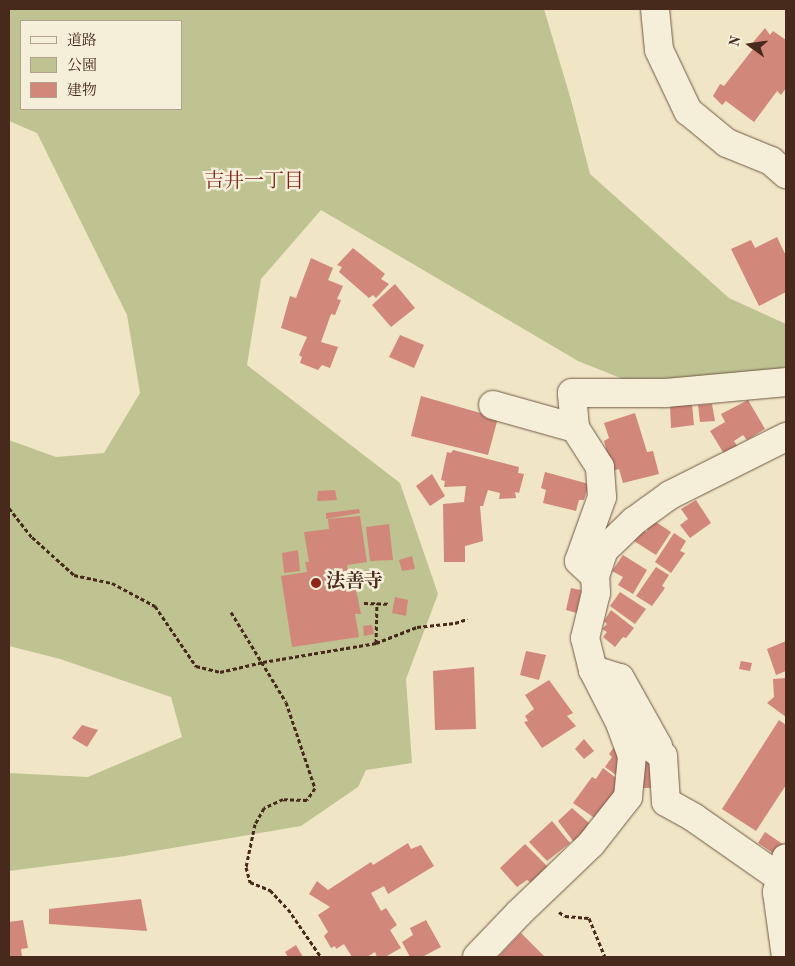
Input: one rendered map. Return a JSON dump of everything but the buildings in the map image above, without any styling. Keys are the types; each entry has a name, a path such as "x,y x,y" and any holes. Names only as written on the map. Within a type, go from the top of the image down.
{"street":[{"path":"655,9 659,50 688,111 727,143 771,161 786,174"},
{"path":"595,576 579,561 602,497 600,467 575,428 572,393 666,394 786,382"},
{"path":"493,405 575,428"},
{"path":"477,957 591,844 628,796 632,756 621,725 593,670 585,638 596,593 595,576 604,550 641,516 670,495 786,437"},
{"path":"593,670 620,678 663,756 666,802 783,868 777,892 786,957"},
{"path":"621,725 663,756"}],"path":[{"path":"9,508 32,538 74,574 112,583 155,606 196,666 220,672 262,662 376,643 417,627 455,624 467,619"},
{"path":"364,603 389,604"},
{"path":"376,643 377,603"},
{"path":"231,612 286,702 315,788 307,800 283,800 264,808 255,824 246,867 250,882 270,890 276,896 288,909 321,957"},
{"path":"538,896 565,916 589,918 605,957"}],"green space":[{"path":"9,9 544,9 571,100 590,174 729,298 786,324 786,366 758,377 623,379 578,361 321,210 261,279 247,365 400,483 438,594 406,679 412,763 366,770 358,787 301,826 125,856 9,871 9,773 88,777 182,737 171,697 60,659 9,646 9,440 56,457 104,453 140,393 127,315 37,133 9,121"}],"place":[{"name":"法善寺","path":"316,583"}],"district":[{"name":"吉井一丁目","path":"254,182"}]}
